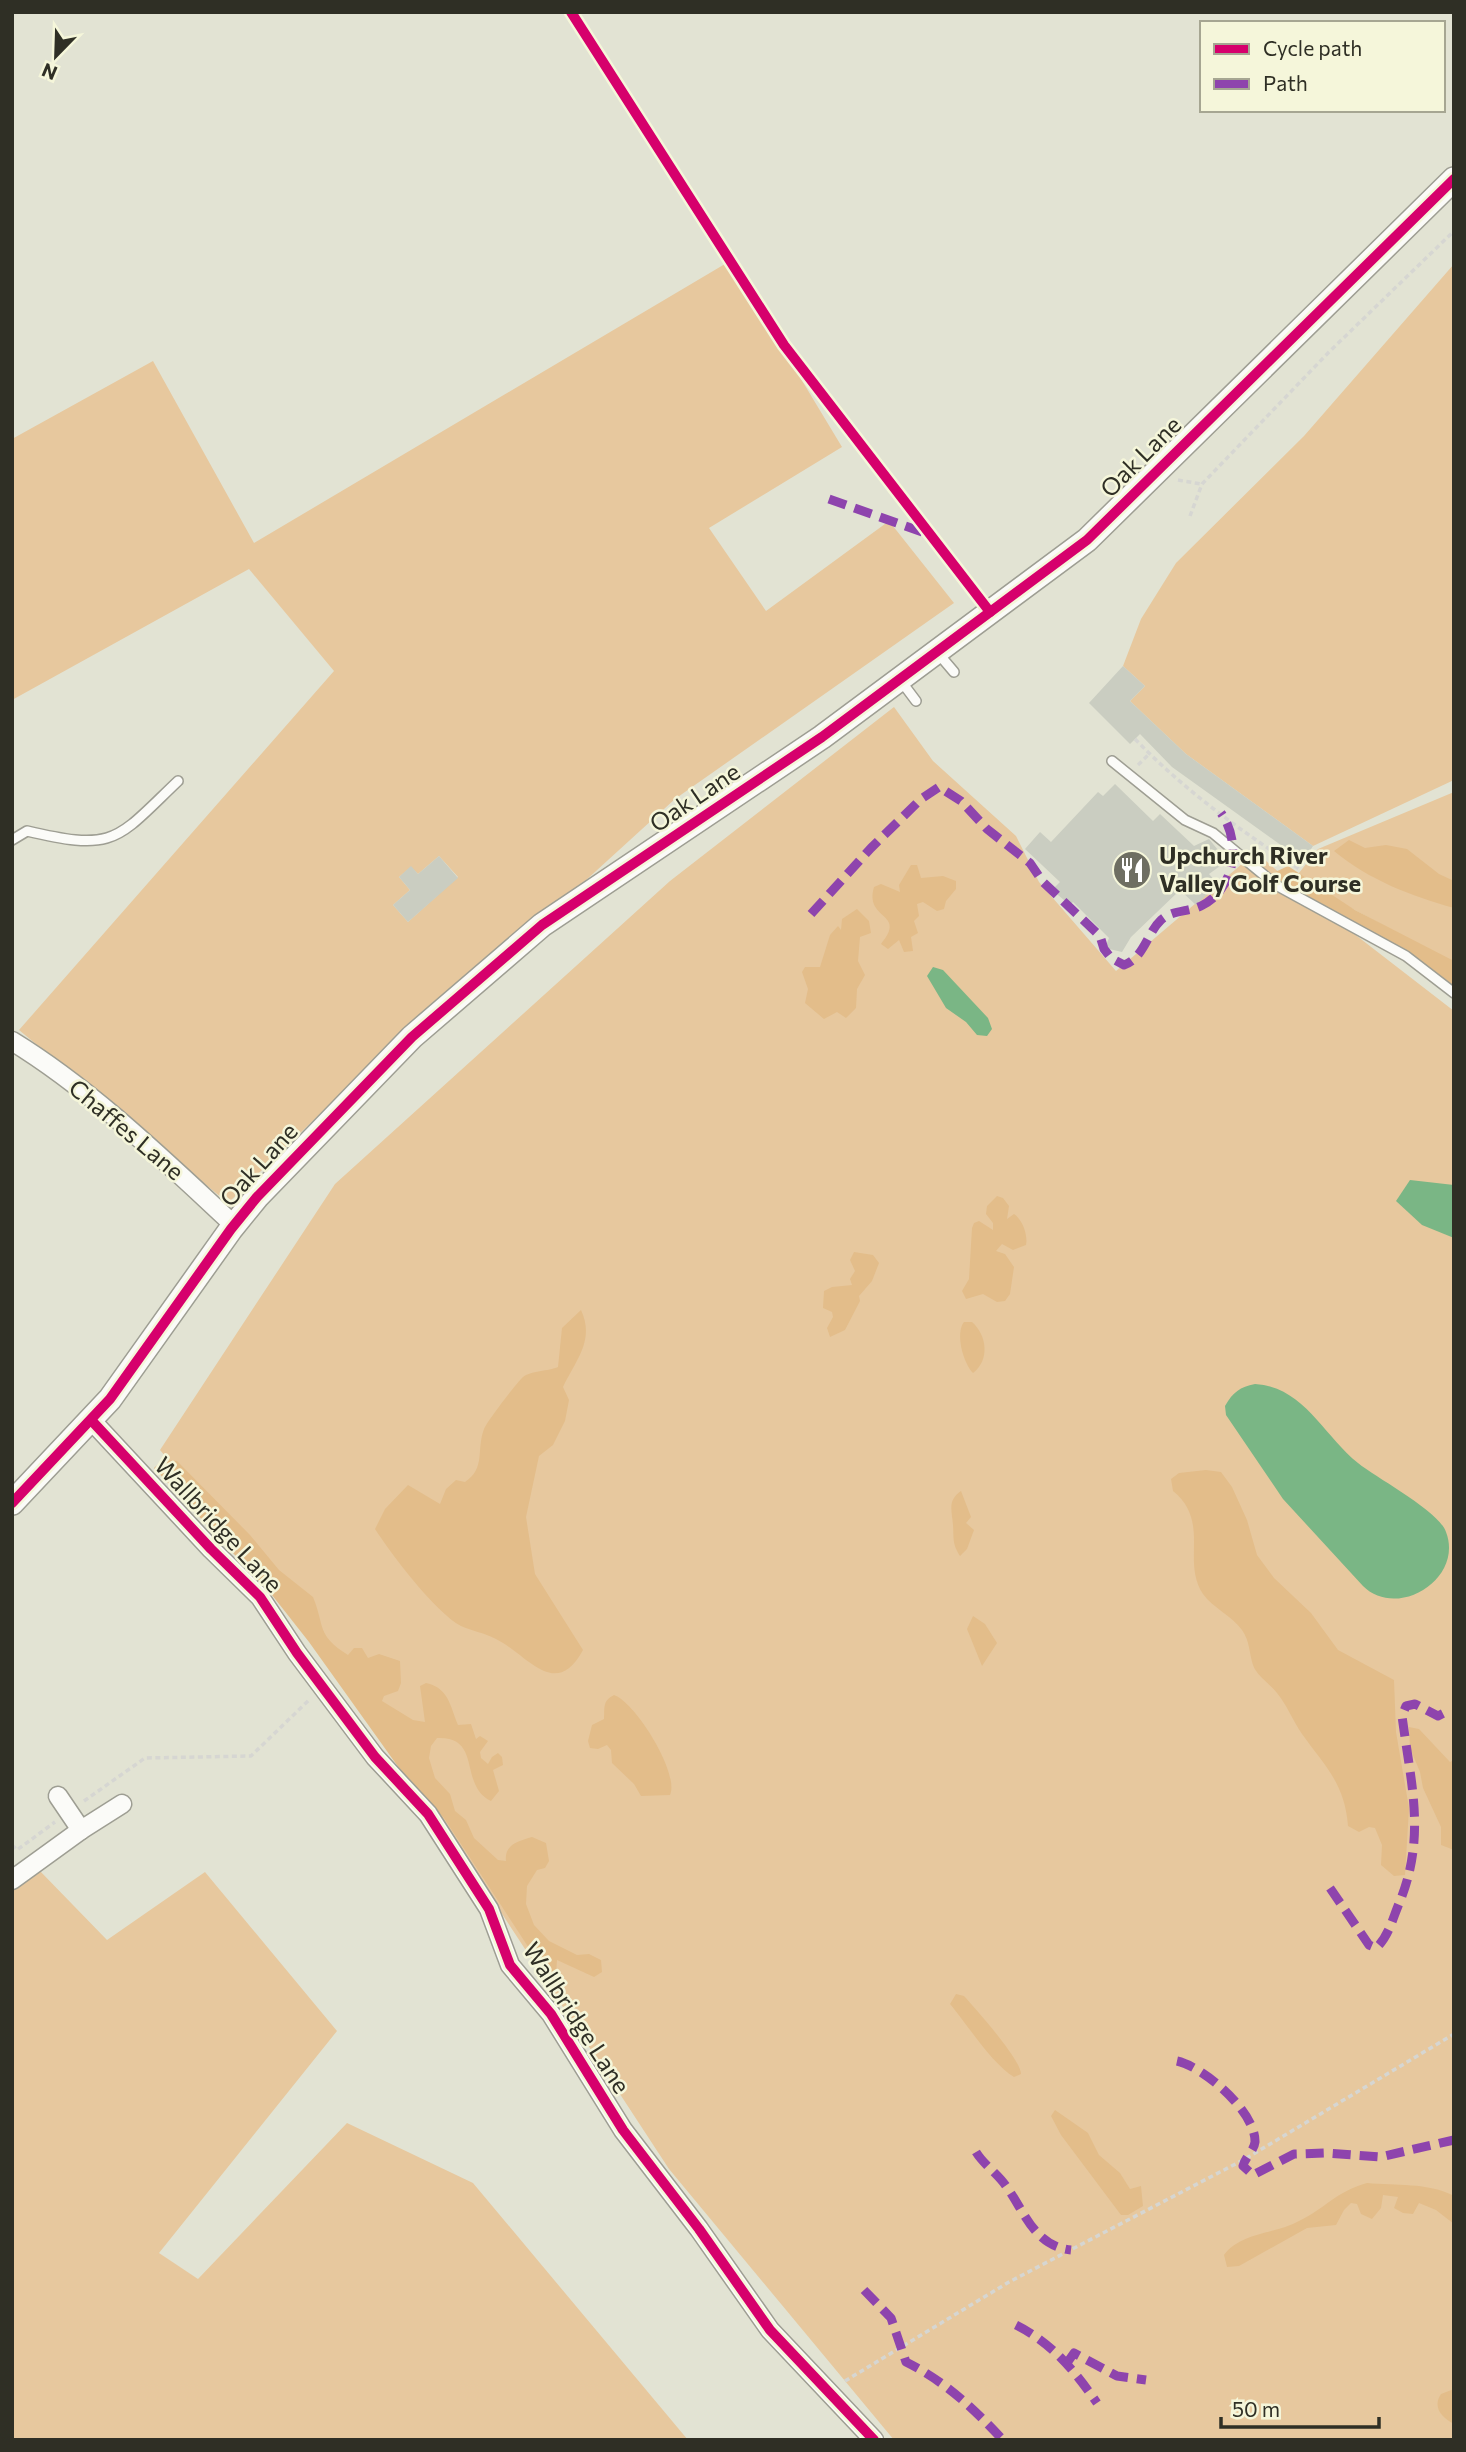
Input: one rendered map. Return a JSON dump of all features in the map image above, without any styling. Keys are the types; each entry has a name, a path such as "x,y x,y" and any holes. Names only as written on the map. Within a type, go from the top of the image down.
{"street":[{"name":"Oak Lane","path":"12,1503 92,1421 118,1389 234,1225 314,1135 412,1037 542,925 822,737 1087,540 1454,179"},
{"name":"Chaffes Lane","path":"12,1041 36,1055 155,1152 234,1225"},
{"name":"Wallbridge Lane","path":"92,1421 211,1549 260,1597 322,1687 375,1757 428,1814 489,1909 510,1965 551,2014 623,2130 770,2330 874,2440"},
{"path":"58,1796 81,1829"},
{"path":"12,1880 81,1829 122,1804"}],"lane":[{"path":"937,652 954,672"},
{"path":"900,679 916,701"},
{"path":"1112,761 1185,820 1213,833 1276,885 1406,956 1454,993"},
{"path":"12,841 27,831 69,841 98,842 124,832 178,781"}],"path":[{"path":"1191,516 1202,484 1329,352 1454,232"},
{"path":"1135,739 1183,784 1257,842 1301,870"},
{"path":"12,1845 17,1850 145,1758 251,1756 322,1687"},
{"path":"829,2391 1009,2282 1245,2159 1454,2035"}],"shaded area":[{"path":"730,261 842,447 709,528 766,611 889,521 954,603 675,799 448,1006 354,1081 228,1203 19,1030 334,671 249,569 12,700 12,439 153,361 254,543","holes":["439,856 458,877 408,922 393,905 410,890 399,877 411,867 418,874"]},
{"path":"1454,264 1454,780 1313,846 1186,754 1130,701 1145,686 1123,666 1141,619 1176,563 1304,436"},
{"path":"894,707 933,761 1016,836 1039,882 1116,971 1256,852 1309,899 1454,1011 1454,2440 894,2440 669,2169 328,1648 160,1450 335,1184 670,881"},
{"path":"1454,792 1454,976 1381,924 1295,878 1318,849"},
{"path":"1349,840 1365,848 1386,845 1407,849 1439,874 1454,881 1454,908 1376,879 1347,861 1334,851"},
{"path":"911,865 917,865 921,878 943,876 956,881 956,889 946,901 944,909 937,911 923,902 917,904 919,916 914,921 918,933 911,937 913,951 904,952 899,940 888,949 881,944 890,926 875,906 873,898 874,887 881,884 900,892 899,885"},
{"path":"1288,866 1355,910 1454,961 1454,988 1412,955 1269,875"},
{"path":"857,909 869,921 871,933 860,937 858,961 865,975 857,989 856,1008 846,1018 837,1012 824,1019 805,1003 808,989 802,972 805,967 820,967 830,935 838,926 841,930 842,919"},
{"path":"933,967 943,970 988,1018 992,1029 987,1036 977,1035 966,1022 946,1008 927,976"},
{"path":"1410,1180 1454,1185 1454,1238 1422,1225 1396,1201"},
{"path":"997,1196 1003,1198 1009,1206 1007,1219 1014,1214 1020,1220 1026,1245 1013,1250 1002,1244 996,1251 1005,1254 1014,1267 1010,1294 1005,1301 997,1302 983,1294 966,1299 962,1291 969,1279 972,1228 974,1223 979,1221 993,1230 993,1223 986,1214 987,1206"},
{"path":"854,1252 873,1255 879,1263 872,1281 859,1296 860,1301 845,1330 830,1337 827,1328 833,1317 832,1312 823,1308 824,1291 832,1287 852,1285 850,1279 855,1271 850,1260"},
{"path":"581,1310 585,1321 585,1340 563,1387 569,1400 565,1421 553,1445 539,1456 526,1517 535,1574 583,1650 573,1665 562,1672 552,1673 541,1670 496,1639 461,1626 451,1619 415,1582 375,1529 385,1509 408,1485 440,1504 446,1489 456,1480 465,1482 472,1477 478,1465 486,1425 523,1377 558,1367 562,1328"},
{"path":"964,1322 972,1322 983,1340 984,1355 973,1373 961,1348 960,1333"},
{"path":"1255,1384 1272,1387 1300,1403 1358,1463 1420,1505 1441,1524 1446,1532 1449,1549 1445,1565 1437,1579 1409,1596 1393,1599 1377,1595 1363,1586 1283,1499 1226,1415 1225,1406 1234,1394"},
{"path":"163,1460 177,1461 250,1535 279,1570 313,1597 326,1636 338,1648 348,1655 354,1648 362,1648 368,1658 379,1654 400,1661 401,1683 398,1691 384,1696 382,1701 413,1720 425,1722 420,1686 426,1683 434,1685 448,1699 458,1725 471,1724 476,1739 480,1736 488,1741 480,1752 481,1758 488,1764 498,1753 502,1757 503,1765 493,1770 499,1791 491,1801 481,1794 475,1784 466,1753 460,1745 451,1739 437,1738 431,1746 429,1758 435,1778 450,1794 455,1811 466,1820 474,1838 498,1860 506,1861 510,1847 522,1840 532,1837 546,1843 549,1861 545,1868 537,1870 527,1886 526,1904 534,1925 549,1941 577,1955 589,1954 601,1960 602,1972 594,1977 557,1960 555,1988 444,1818 404,1775 272,1595 154,1468"},
{"path":"1206,1470 1221,1472 1232,1487 1247,1520 1257,1555 1274,1578 1311,1613 1338,1650 1394,1680 1396,1732 1409,1808 1405,1875 1394,1876 1381,1865 1382,1845 1375,1828 1369,1827 1359,1832 1348,1826 1343,1798 1338,1787 1281,1698 1255,1669 1245,1634 1203,1594 1194,1568 1191,1516 1173,1491 1171,1479 1179,1473"},
{"path":"961,1491 971,1517 966,1523 974,1530 967,1549 960,1556 954,1541 951,1506"},
{"path":"973,1616 985,1624 997,1643 982,1666 967,1629"},
{"path":"614,1695 633,1710 654,1739 668,1771 670,1795 641,1796 634,1784 612,1763 611,1750 607,1745 598,1749 590,1748 588,1741 592,1725 604,1719 606,1702"},
{"path":"1409,1727 1419,1729 1450,1762 1454,1760 1454,1850 1441,1845 1441,1827 1423,1788 1410,1748"},
{"path":"39,1870 107,1940 205,1872 337,2031 159,2253 198,2279 347,2123 473,2183 688,2440 12,2440 12,1889"},
{"path":"956,1994 964,1996 997,2035 1014,2058 1021,2074 1014,2077 1006,2071 980,2043 950,2004"},
{"path":"1055,2110 1088,2133 1099,2155 1120,2173 1130,2189 1141,2186 1143,2206 1128,2215 1121,2215 1061,2135 1051,2116"},
{"path":"1367,2183 1433,2188 1454,2196 1454,2224 1436,2210 1419,2203 1413,2214 1403,2213 1394,2208 1398,2197 1383,2195 1381,2208 1372,2219 1361,2214 1357,2204 1351,2203 1336,2225 1307,2228 1239,2266 1227,2267 1224,2255 1231,2247 1249,2238 1290,2225 1347,2191"},
{"path":"1454,2389 1454,2424 1442,2415 1438,2408 1438,2399 1441,2394"}],"building":[{"path":"1123,666 1145,686 1130,701 1186,754 1313,846 1303,861 1172,767 1140,734 1130,744 1089,703"},
{"name":"Upchurch River Valley Golf Course","path":"1115,784 1153,821 1160,814 1194,846 1209,839 1227,861 1209,874 1218,884 1196,905 1180,890 1131,937 1122,952 1105,948 1109,938 1073,902 1070,905 1052,890 1060,882 1025,849 1040,832 1051,842 1098,792 1103,796"},
{"path":"439,856 458,878 408,922 393,905 410,890 399,877 411,866 418,874"}],"marked path":[{"path":"829,499 928,534"},
{"path":"811,914 871,848 921,799 939,787 961,801 987,829 1030,863 1043,882 1100,936 1104,949 1111,958 1124,965 1131,962 1141,951 1161,920 1170,914 1201,906 1221,889 1228,877 1233,851 1228,825 1221,813"},
{"path":"1330,1888 1369,1945 1376,1948 1392,1923 1407,1881 1412,1857 1414,1811 1402,1716 1406,1706 1415,1704 1438,1716 1448,1711"},
{"path":"1177,2061 1214,2081 1247,2118 1255,2142 1243,2166 1253,2175 1294,2154 1326,2153 1380,2157 1454,2140"},
{"path":"976,2152 1002,2181 1039,2235 1058,2247 1071,2250"},
{"path":"864,2290 891,2318 906,2362 958,2396 1003,2440"},
{"path":"1016,2325 1041,2340 1061,2358 1097,2403"},
{"path":"1067,2363 1074,2353 1117,2376 1146,2380"}],"cycle path":[{"path":"571,12 784,345 990,612"},
{"path":"12,1503 110,1399 231,1229 257,1197 412,1037 542,925 822,737 1087,540 1454,179"},
{"path":"92,1421 211,1549 260,1597 297,1653 375,1757 428,1814 489,1909 510,1965 551,2014 623,2130 699,2229 770,2330 874,2440"}],"place":[{"name":"Upchurch River Valley Golf Course","path":"1132,870"}]}
